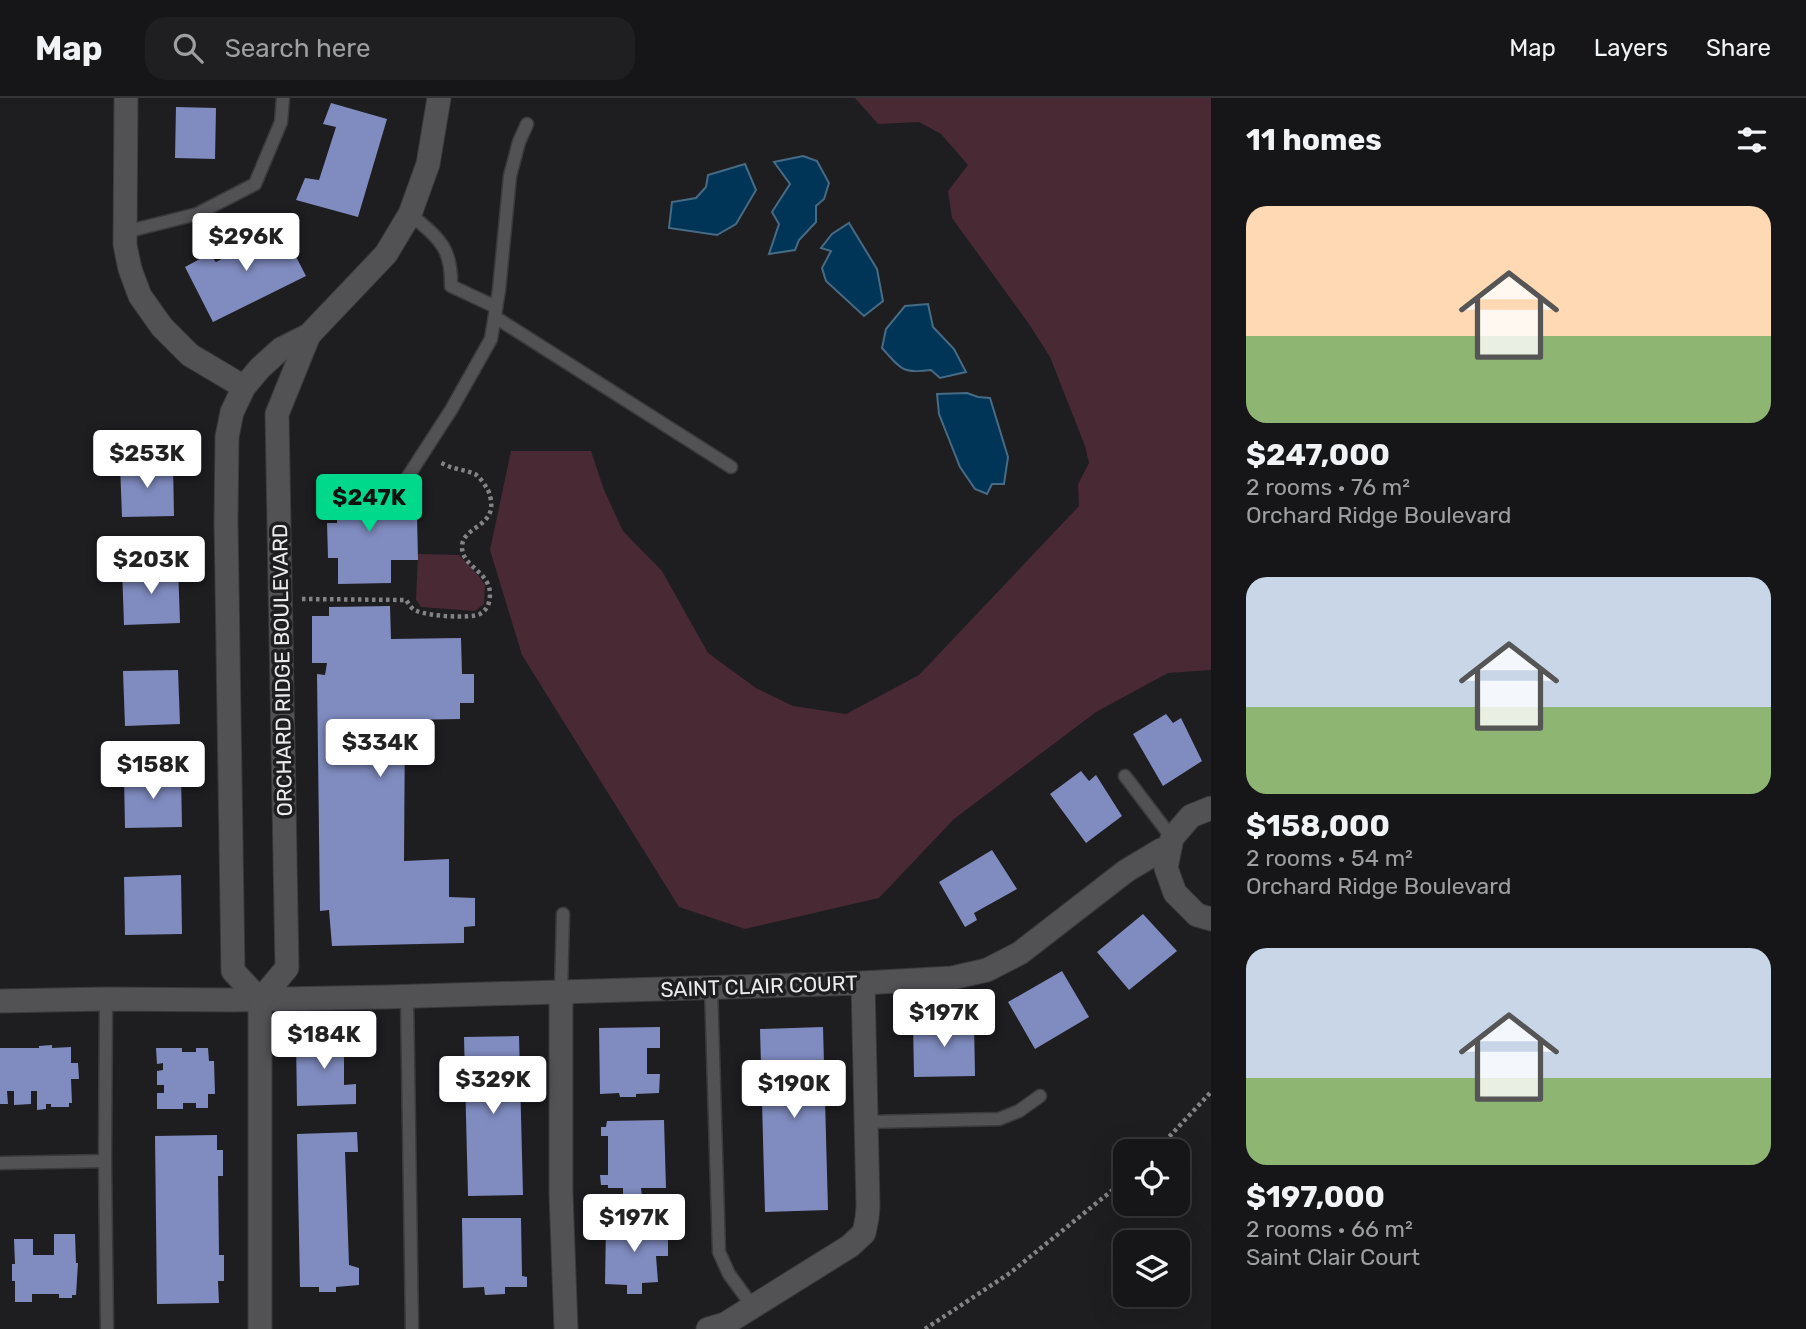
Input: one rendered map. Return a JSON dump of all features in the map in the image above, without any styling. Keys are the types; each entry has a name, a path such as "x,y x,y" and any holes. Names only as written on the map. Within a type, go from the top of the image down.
{"street":[{"path":"126,98 125,245 140,296 162,327 190,355 244,387"},
{"name":"ORCHARD RIDGE BOULEVARD","path":"309,335 277,414 287,968 260,999 233,971 227,437 232,412 244,387 281,349 309,335 378,264 410,214 428,164 439,98"},
{"name":"SAINT CLAIR COURT","path":"0,1001 561,993 951,978 987,970 1020,953 1126,871 1171,843 1191,816 1211,808"},
{"path":"1171,843 1166,868 1175,894 1197,915 1211,919"},
{"path":"708,1329 725,1324 753,1307 850,1246 863,1233 869,1206 863,983"},
{"path":"561,993 561,1194 566,1329"},
{"path":"260,999 260,1329"}],"lane":[{"path":"125,232 197,214 255,184 281,122 283,98"},
{"path":"407,478 451,410 491,339 510,176 527,124"},
{"path":"410,214 439,239 447,253 451,286 732,467"},
{"path":"1125,776 1171,843"},
{"path":"561,993 564,914"},
{"path":"711,987 719,1252 729,1274 753,1307"},
{"path":"407,996 412,1329"},
{"path":"106,999 107,1329"},
{"path":"866,1122 999,1119 1019,1111 1040,1096"},
{"path":"0,1163 105,1161"}],"path":[{"path":"281,599 406,600 413,610 418,612 454,616 478,616 485,611 490,589 486,579 464,557 462,542 465,536 485,522 490,512 487,489 478,475 454,468 423,453"},
{"path":"1168,1139 1211,1093"},
{"path":"925,1329 1010,1273 1113,1190"}],"shaded area":[{"path":"855,98 1211,98 1211,670 1168,673 1096,712 954,819 879,898 745,929 679,907 522,655 490,550 511,451 591,451 604,490 623,531 662,571 708,653 756,688 793,706 846,714 919,675 1079,506 1078,484 1089,463 1085,446 1050,357 952,218 948,191 968,165 941,134 919,122 878,124"},
{"path":"418,554 459,555 485,585 484,604 475,611 421,607 416,600"}],"water":[{"path":"803,156 817,161 829,183 824,199 816,206 816,222 799,240 795,250 769,254 779,224 772,212 790,184 774,162"},
{"path":"745,164 756,190 736,224 717,235 669,228 672,202 696,198 706,187 708,175"},
{"path":"849,223 877,269 883,301 864,316 826,281 822,268 831,251 821,248 832,234"},
{"path":"928,304 933,327 954,349 966,372 940,378 931,370 908,370 898,365 882,348 886,329 905,306"},
{"path":"967,393 990,398 1008,457 1004,484 992,484 987,494 975,489 960,467 939,414 937,394"}],"building":[{"path":"331,103 387,119 358,217 296,200 305,178 319,180 336,127 323,124"},
{"path":"176,107 216,108 215,159 175,158"},
{"path":"276,218 306,276 213,322 185,267 209,254 216,262 264,236 259,225"},
{"path":"173,463 174,516 122,517 120,464"},
{"path":"387,479 387,516 417,516 418,560 391,560 391,583 338,584 338,558 328,558 327,523 337,523 337,480"},
{"path":"178,566 180,623 124,625 122,568"},
{"path":"390,606 391,639 461,638 462,674 474,674 474,703 460,703 460,719 405,720 404,861 449,859 449,897 475,898 475,926 464,927 464,943 332,946 329,910 320,911 317,674 325,675 327,663 312,663 312,616 329,616 329,607"},
{"path":"178,670 180,724 125,726 123,671"},
{"path":"1166,714 1173,723 1181,718 1202,761 1163,786 1133,734"},
{"path":"1081,771 1089,781 1096,775 1122,816 1086,843 1050,794"},
{"path":"181,774 182,827 125,828 124,775"},
{"path":"992,850 1017,889 974,913 977,920 965,927 939,882"},
{"path":"181,875 182,934 125,935 124,877"},
{"path":"1143,914 1177,951 1129,990 1097,952"},
{"path":"1062,971 1089,1017 1035,1049 1008,1002"},
{"path":"974,1022 975,1076 914,1077 913,1023"},
{"path":"660,1027 660,1048 647,1048 647,1074 660,1074 659,1093 636,1094 636,1097 620,1097 619,1093 600,1094 599,1028"},
{"path":"823,1027 828,1210 765,1212 760,1029"},
{"path":"519,1036 523,1195 468,1196 464,1037"},
{"path":"355,1037 355,1054 344,1054 344,1085 356,1084 356,1104 297,1106 296,1038"},
{"path":"52,1045 52,1048 71,1047 71,1063 78,1063 79,1079 71,1079 72,1103 69,1103 69,1107 51,1107 51,1104 46,1104 46,1109 37,1110 37,1091 31,1091 31,1104 14,1105 14,1091 7,1091 8,1104 0,1104 0,1048 39,1048"},
{"path":"156,1048 182,1048 182,1052 196,1052 196,1048 208,1048 209,1061 214,1061 215,1094 208,1094 208,1108 196,1108 196,1103 183,1103 183,1109 157,1109 157,1093 164,1093 164,1085 157,1085 157,1071 163,1070 163,1063 157,1064"},
{"path":"664,1120 666,1188 641,1188 642,1197 623,1197 623,1188 601,1185 600,1175 608,1175 608,1136 601,1136 601,1127 606,1127 607,1121"},
{"path":"357,1132 358,1152 345,1152 349,1265 359,1268 359,1285 336,1287 336,1292 319,1292 319,1287 300,1287 297,1134"},
{"path":"217,1135 217,1150 223,1150 223,1176 218,1176 219,1255 224,1255 224,1281 218,1281 219,1303 157,1304 155,1136"},
{"path":"462,1218 521,1218 522,1276 527,1277 527,1287 505,1287 505,1294 485,1295 484,1287 463,1288"},
{"path":"668,1223 668,1256 656,1256 658,1282 642,1283 642,1294 627,1294 627,1285 605,1284 606,1224"},
{"path":"54,1234 75,1234 78,1263 76,1295 72,1295 72,1298 59,1298 59,1294 32,1294 32,1302 15,1302 15,1281 12,1281 12,1264 15,1264 14,1239 33,1239 33,1255 54,1255"}]}
